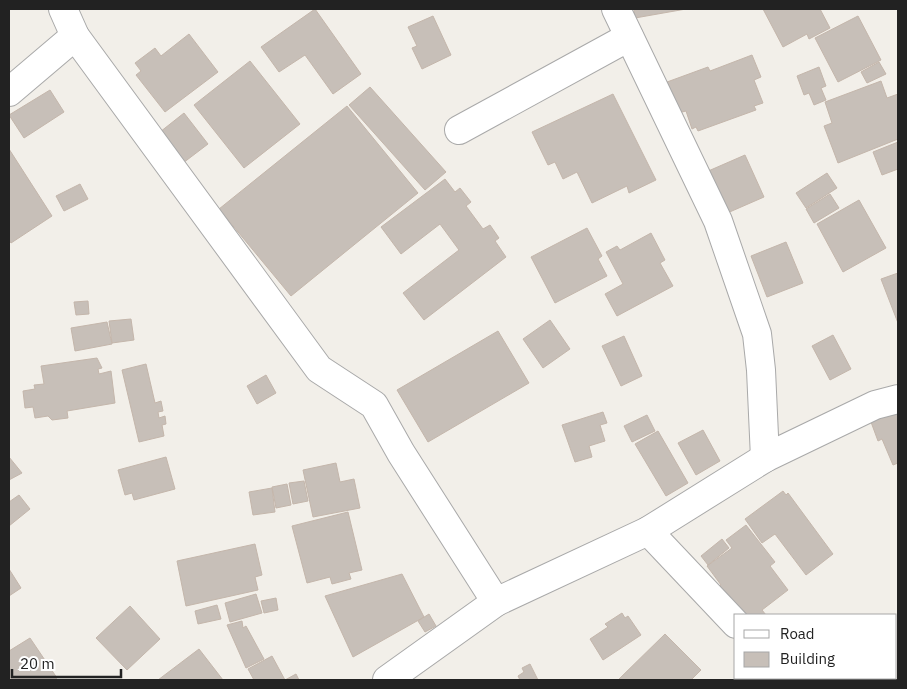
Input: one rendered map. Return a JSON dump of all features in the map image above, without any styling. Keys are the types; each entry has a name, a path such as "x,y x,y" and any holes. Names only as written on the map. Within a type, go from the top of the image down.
{"street":[{"path":"62,9 75,36 319,370 374,405 401,453 496,602"},
{"path":"616,9 718,221 757,334 761,370 765,458"},
{"path":"9,92 75,36"},
{"path":"459,130 629,36"},
{"path":"387,680 496,602 648,531 765,458 875,405 898,399"},
{"path":"648,531 734,622"}],"building":[{"path":"315,9 361,74 333,94 305,55 279,72 261,47"},
{"path":"634,9 686,9 635,18"},
{"path":"763,9 820,9 830,28 809,39 807,34 783,47"},
{"path":"433,16 451,55 422,69 412,48 417,46 408,27"},
{"path":"858,16 881,60 838,82 815,38"},
{"path":"189,34 218,72 165,112 136,75 141,71 135,63 155,48 161,56"},
{"path":"752,55 761,77 754,80 763,103 754,106 756,110 698,131 696,127 692,129 686,111 678,113 667,82 708,67 710,71"},
{"path":"250,61 300,124 244,168 194,105"},
{"path":"879,62 886,74 867,83 861,72"},
{"path":"819,67 826,86 821,88 826,100 814,105 809,93 804,95 797,76"},
{"path":"881,81 887,98 898,94 898,139 838,163 824,126 832,123 825,102"},
{"path":"370,87 446,172 425,190 349,105"},
{"path":"50,90 64,112 24,138 9,115"},
{"path":"613,94 656,180 629,193 627,186 592,203 577,172 563,179 555,162 548,165 532,132"},
{"path":"347,106 418,193 291,296 219,209"},
{"path":"184,113 208,144 183,163 160,132"},
{"path":"898,142 898,169 882,175 873,152"},
{"path":"9,149 52,216 11,243 9,240"},
{"path":"745,155 764,197 725,214 706,172"},
{"path":"827,173 837,188 806,208 796,193"},
{"path":"445,179 455,192 460,188 471,202 466,206 483,229 490,225 499,238 495,241 506,257 424,320 403,293 459,250 440,224 401,254 381,227"},
{"path":"80,184 88,199 64,211 56,196"},
{"path":"830,194 839,208 814,223 806,209"},
{"path":"859,200 886,248 843,272 817,224"},
{"path":"587,228 602,256 598,259 607,276 555,303 531,257"},
{"path":"651,233 665,260 660,263 673,286 617,316 605,294 623,284 606,252 617,246 620,250"},
{"path":"786,242 803,283 767,297 751,256"},
{"path":"898,273 898,323 881,279"},
{"path":"88,301 89,314 76,315 74,302"},
{"path":"131,319 134,340 112,343 109,321"},
{"path":"550,320 570,349 543,368 523,339"},
{"path":"107,322 112,344 75,351 71,328"},
{"path":"498,331 529,383 428,442 397,390"},
{"path":"833,335 851,369 830,380 812,346"},
{"path":"624,336 642,376 621,386 602,346"},
{"path":"97,358 102,368 98,369 99,374 111,371 115,403 67,411 68,418 52,420 48,416 35,418 33,407 25,408 23,391 35,389 34,385 44,384 41,366"},
{"path":"146,364 155,403 161,401 163,411 158,412 159,418 165,416 166,424 162,425 164,436 139,442 122,370"},
{"path":"266,375 276,393 257,404 247,386"},
{"path":"898,409 898,463 893,465 882,439 878,441 871,422"},
{"path":"603,412 607,423 600,425 605,441 589,446 592,457 575,462 562,425"},
{"path":"647,415 655,431 632,442 624,426"},
{"path":"703,430 720,461 696,475 678,443"},
{"path":"658,431 688,483 666,496 635,444"},
{"path":"9,457 22,473 9,480"},
{"path":"166,457 175,489 134,500 132,493 125,495 118,470"},
{"path":"336,463 340,482 354,479 360,508 313,517 303,470"},
{"path":"304,481 308,501 293,504 289,483"},
{"path":"287,484 291,505 276,508 272,487"},
{"path":"272,488 275,512 253,515 249,492"},
{"path":"783,491 786,495 788,493 833,554 806,575 775,534 762,543 745,519"},
{"path":"19,495 30,509 9,526 9,502"},
{"path":"348,512 362,570 349,573 351,579 332,584 330,577 307,583 292,526"},
{"path":"746,525 775,562 770,566 788,590 762,610 765,614 735,614 714,590 721,585 707,566 732,548 726,540"},
{"path":"722,539 729,548 708,565 701,556"},
{"path":"255,544 262,575 255,577 258,590 186,606 177,561"},
{"path":"9,569 21,588 9,596"},
{"path":"402,574 424,617 353,657 325,596"},
{"path":"256,594 262,613 230,622 225,603"},
{"path":"276,598 278,610 264,613 261,601"},
{"path":"217,605 221,619 198,624 195,611"},
{"path":"130,606 160,639 127,670 96,638"},
{"path":"622,613 625,618 628,616 641,635 603,660 590,639 608,627 605,624"},
{"path":"429,614 436,626 425,632 418,621"},
{"path":"242,621 243,628 246,626 264,659 246,668 227,625"},
{"path":"665,634 701,670 691,680 618,680"},
{"path":"30,638 57,678 54,680 9,680 9,651"},
{"path":"199,649 223,680 158,680"},
{"path":"272,656 285,680 254,680 248,669"},
{"path":"530,664 538,680 520,680 518,676 524,672 522,668"},
{"path":"296,674 299,680 285,680"}]}
